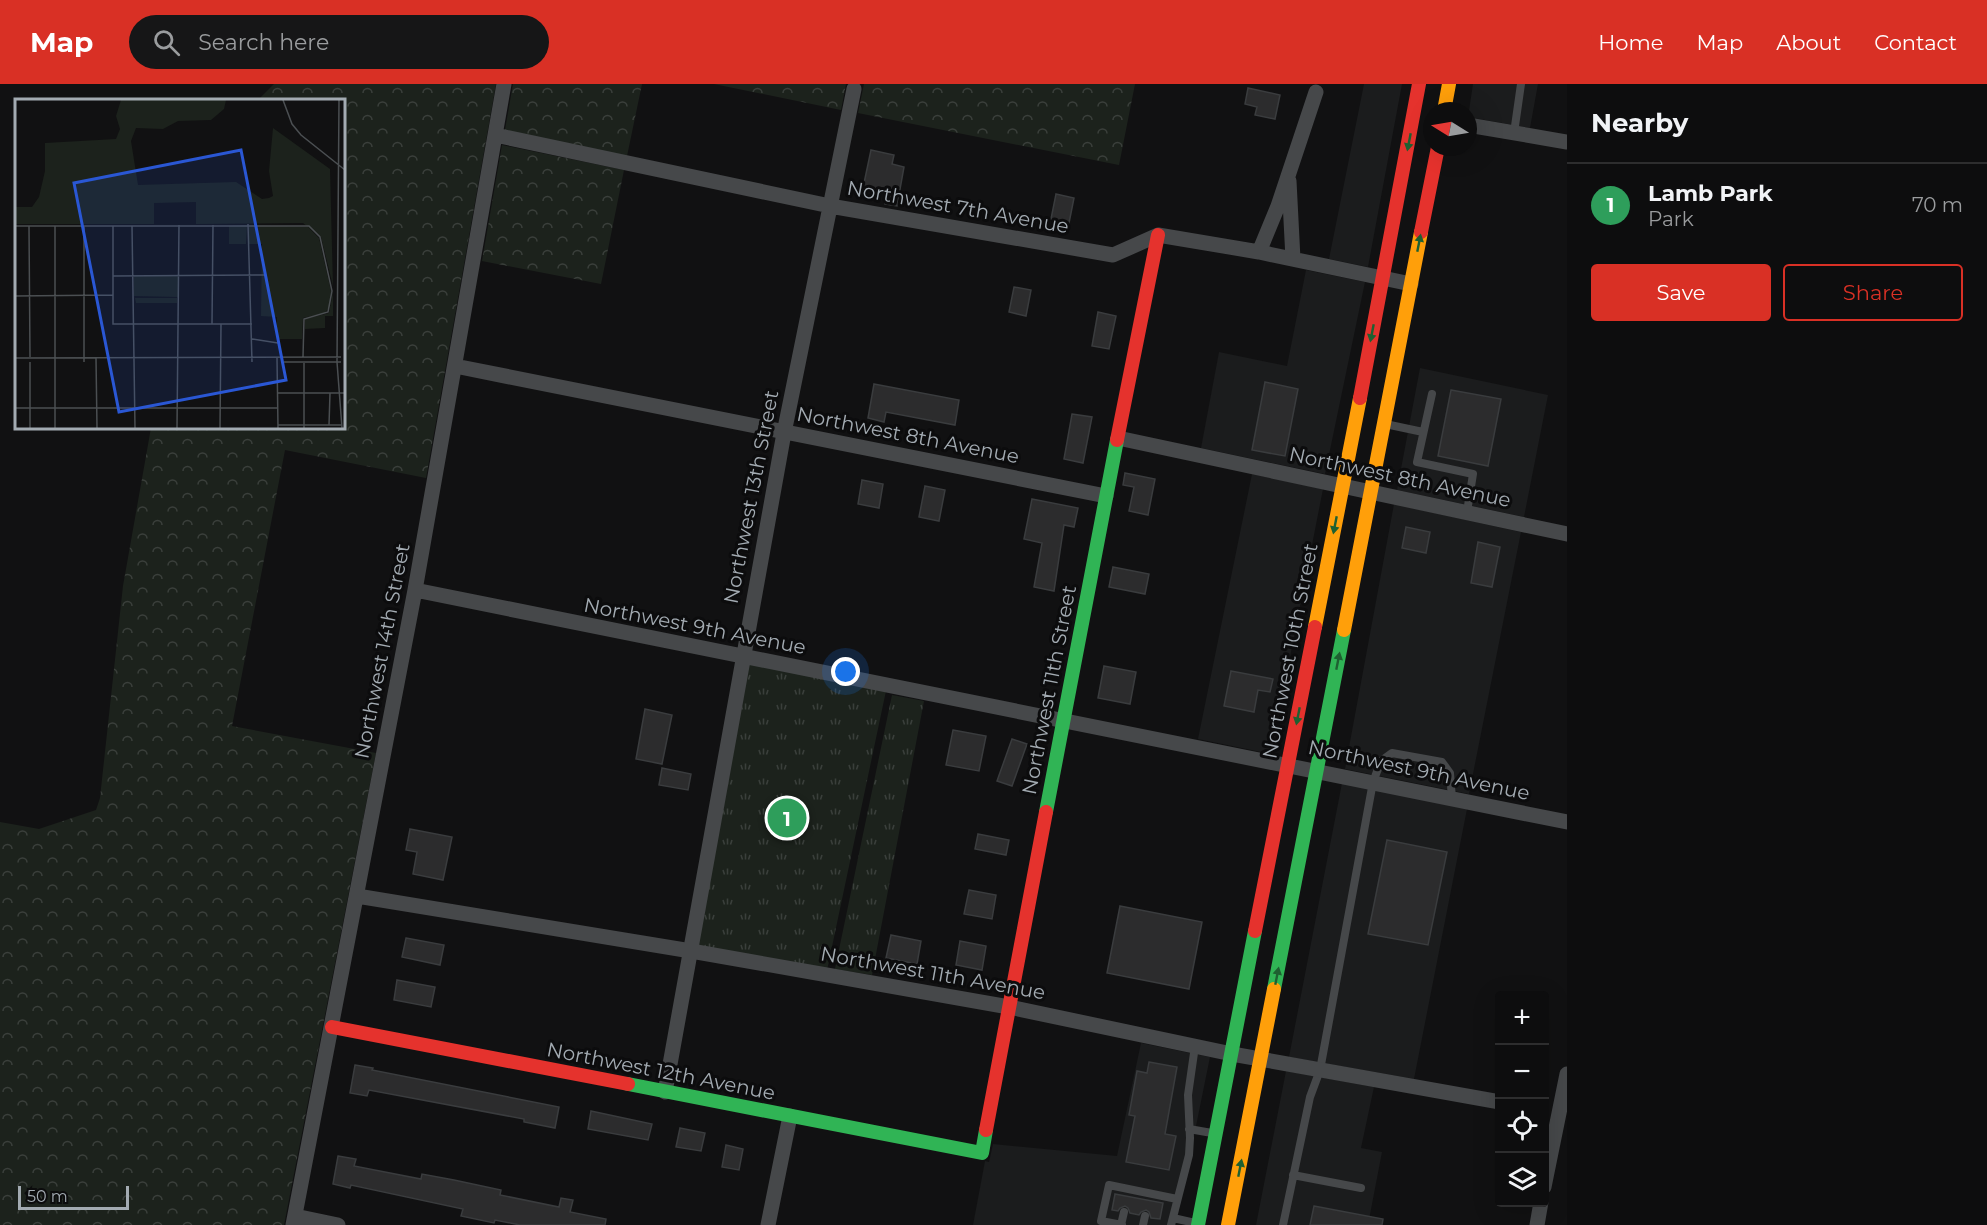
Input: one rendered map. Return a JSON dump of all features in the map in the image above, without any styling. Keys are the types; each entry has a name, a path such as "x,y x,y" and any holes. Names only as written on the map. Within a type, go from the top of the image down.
{"main road":[{"name":"Northwest 10th Street","path":"1198,1225 1195,1183 1216,1134 1419,84"},
{"path":"1446,102 1449,84"},
{"path":"1228,1225 1436,156"},
{"name":"Northwest 11th Street","path":"982,1153 1106,496 1158,235"},
{"name":"Northwest 12th Avenue","path":"332,1027 982,1153"}],"street":[{"name":"Northwest 14th Street","path":"294,1221 415,590 504,84"},
{"name":"Northwest 13th Street","path":"665,1092 784,433 854,89"},
{"path":"1258,252 1316,92"},
{"path":"1414,115 1423,116"},
{"path":"1477,127 1567,142"},
{"name":"Northwest 7th Avenue","path":"495,135 830,206 1113,255 1158,235"},
{"path":"1288,173 1293,259"},
{"path":"1158,235 1258,252 1411,284"},
{"name":"Northwest 8th Avenue","path":"455,366 1106,496"},
{"name":"Northwest 8th Avenue","path":"1118,438 1567,534"},
{"name":"Northwest 9th Avenue","path":"415,590 1567,822"},
{"name":"Northwest 11th Avenue","path":"357,896 691,951 1009,1007 1232,1054 1495,1101"},
{"path":"1549,1162 1557,1112 1567,1074"},
{"path":"768,1225 790,1116"},
{"path":"1537,1225 1541,1207"},
{"path":"294,1221 338,1225"}],"lane":[{"path":"1514,133 1521,84"},
{"path":"1432,394 1417,462 1473,474 1467,512"},
{"path":"1385,424 1423,432"},
{"path":"1283,1225 1310,1097 1320,1070 1373,782 1381,761 1392,753 1442,762 1450,773 1452,798"},
{"path":"1195,1046 1188,1095 1189,1155 1195,1183 1177,1199 1172,1222 1198,1225"},
{"path":"1190,1129 1216,1134"},
{"path":"1293,1175 1361,1188"},
{"path":"1124,1212 1121,1225 1101,1221 1109,1185 1128,1193 1177,1199"}],"shaded area":[{"path":"1364,84 1402,84 1368,267 1329,259"},
{"path":"1473,84 1538,84 1530,128 1477,119 1477,102 1470,102"},
{"path":"1306,270 1365,282 1325,474 1201,448 1219,352 1287,366"},
{"path":"1420,368 1548,395 1524,517 1397,490"},
{"path":"1252,474 1323,489 1271,754 1198,739"},
{"path":"1394,504 1521,532 1469,794 1345,769"},
{"path":"1342,783 1467,809 1414,1079 1289,1057"},
{"path":"1141,1043 1210,1057 1176,1225 973,1225 985,1161 989,1162 993,1144 1117,1156"},
{"path":"1286,1071 1374,1087 1361,1148 1382,1152 1368,1225 1256,1225"}],"green space":[{"path":"274,84 496,84 426,478 285,450 232,726 376,753 284,1225 0,1225 0,822 39,829 96,810 100,798 123,586 151,429 345,429 345,99 259,99"},
{"path":"513,84 642,84 627,156 505,130"},
{"path":"714,84 846,84 841,110"},
{"path":"864,84 1135,84 1119,165 858,113"},
{"path":"502,145 624,170 601,284 482,261"},
{"path":"743,657 887,686 826,975 691,951"},
{"path":"892,695 924,701 872,975 835,969"}],"building":[{"path":"1248,88 1280,95 1275,119 1255,115 1257,107 1245,104"},
{"path":"871,150 894,155 892,164 904,167 897,206 885,204 887,192 863,188"},
{"path":"1056,194 1074,198 1069,223 1051,219"},
{"path":"1014,287 1031,290 1026,316 1009,312"},
{"path":"1098,312 1116,316 1109,349 1092,346"},
{"path":"1265,382 1298,389 1285,456 1252,450"},
{"path":"874,384 959,400 955,425 886,412 884,422 868,418"},
{"path":"1451,390 1501,399 1488,466 1438,456"},
{"path":"1072,414 1092,417 1083,463 1064,459"},
{"path":"1125,473 1155,479 1148,515 1129,511 1134,487 1123,485"},
{"path":"862,480 883,484 879,508 858,504"},
{"path":"925,486 945,490 939,521 919,517"},
{"path":"1032,499 1078,508 1074,527 1064,525 1054,591 1034,587 1042,543 1024,539"},
{"path":"1406,527 1430,532 1426,553 1402,548"},
{"path":"1478,542 1500,547 1492,587 1471,583"},
{"path":"1113,567 1149,574 1145,594 1109,587"},
{"path":"1104,666 1136,672 1130,704 1098,698"},
{"path":"1231,671 1273,679 1270,692 1258,690 1254,712 1224,706"},
{"path":"645,709 672,715 662,764 636,759"},
{"path":"953,730 986,736 979,771 946,765"},
{"path":"1012,739 1027,744 1012,786 997,781"},
{"path":"662,768 691,774 688,790 659,785"},
{"path":"410,829 452,837 443,880 413,874 417,852 406,850"},
{"path":"978,834 1009,840 1006,855 975,849"},
{"path":"1387,840 1447,852 1428,945 1368,934"},
{"path":"969,890 996,895 992,919 964,914"},
{"path":"1120,906 1202,922 1189,989 1107,973"},
{"path":"891,935 921,941 917,964 886,958"},
{"path":"406,938 444,945 440,965 402,957"},
{"path":"960,941 986,946 982,970 956,965"},
{"path":"397,980 435,987 431,1007 394,1000"},
{"path":"1149,1062 1177,1067 1165,1134 1176,1136 1169,1170 1126,1162 1135,1116 1129,1115 1137,1071 1147,1073"},
{"path":"355,1065 559,1107 555,1128 524,1122 524,1119 369,1090 367,1096 350,1093"},
{"path":"591,1111 652,1124 648,1140 588,1129"},
{"path":"680,1128 705,1133 701,1151 676,1147"},
{"path":"726,1145 743,1149 739,1170 722,1167"},
{"path":"338,1156 356,1159 354,1166 421,1179 422,1174 454,1180 501,1190 500,1195 559,1207 561,1198 573,1200 570,1212 606,1219 605,1225 520,1225 495,1220 494,1223 461,1216 463,1209 351,1185 350,1188 333,1184"},
{"path":"1115,1194 1163,1203 1160,1219 1151,1218 1146,1210 1139,1215 1130,1213 1125,1206 1118,1211 1112,1210"},
{"path":"1314,1206 1383,1219 1382,1225 1310,1225"}],"traffic: fast":[{"path":"1046,812 1117,440"},
{"path":"1274,989 1344,630"},
{"path":"1198,1225 1255,931"},
{"path":"628,1084 982,1153 986,1130"}],"traffic: slow":[{"path":"1446,102 1449,84"},
{"path":"1344,630 1421,232"},
{"path":"1315,627 1360,398"},
{"path":"1228,1225 1274,989"}],"traffic: jam":[{"path":"1360,398 1419,84"},
{"path":"1421,232 1436,156"},
{"path":"1117,440 1158,235"},
{"path":"1255,931 1315,627"},
{"path":"986,1130 1046,812"},
{"path":"332,1027 628,1084"}],"place":[{"name":"Lamb Park","path":"787,818"}]}
